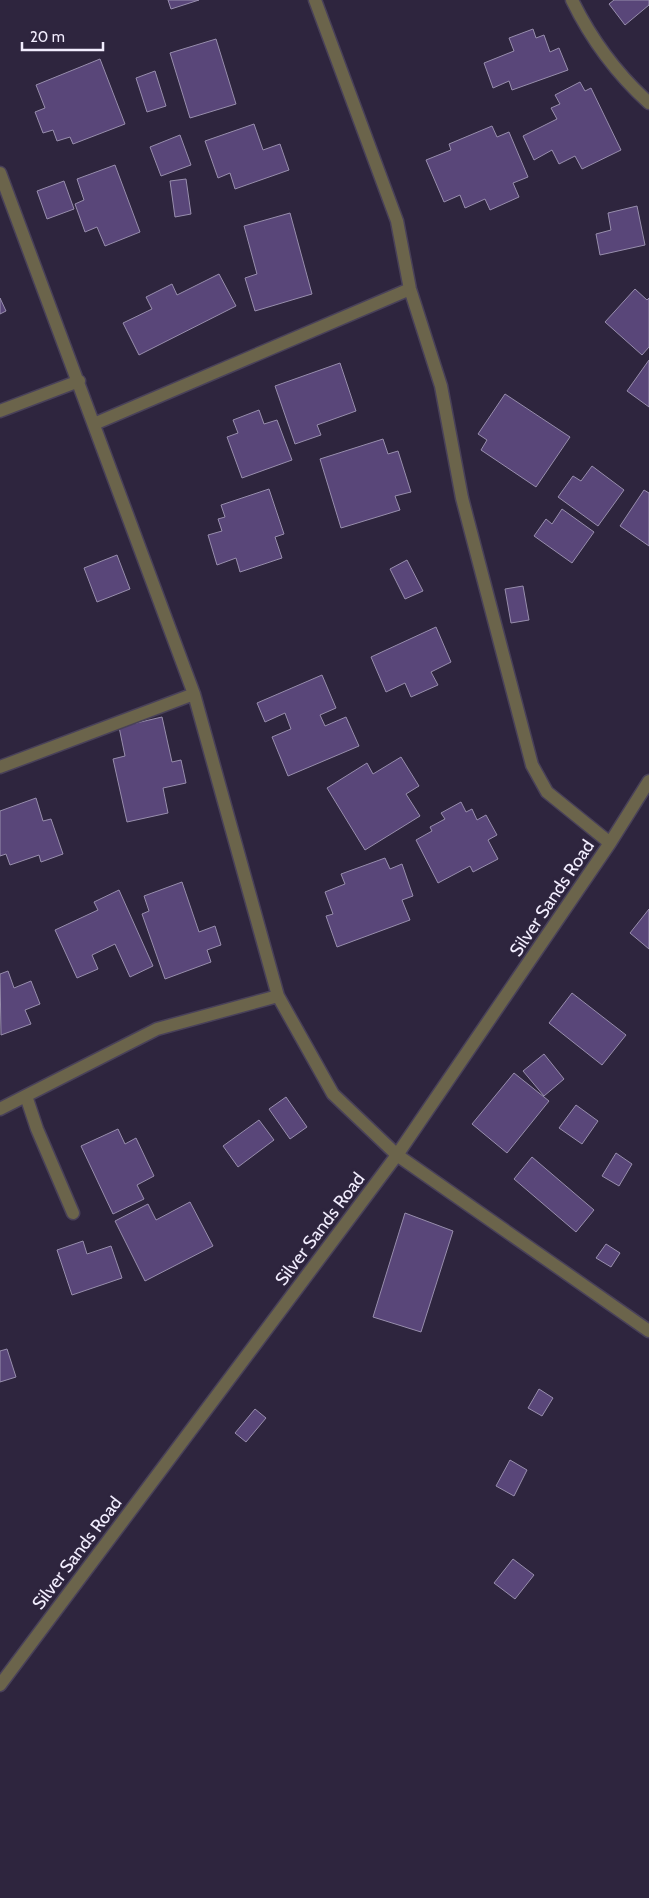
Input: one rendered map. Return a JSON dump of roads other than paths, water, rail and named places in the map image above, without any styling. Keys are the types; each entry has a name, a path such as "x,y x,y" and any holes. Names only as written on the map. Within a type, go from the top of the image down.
{"street":[{"path":"315,0 397,221 410,289 441,386 462,498 532,765 547,792 610,843"},
{"path":"572,0 598,46 636,91 649,103"},
{"path":"0,173 194,694 278,996 333,1094 397,1155 649,1330"},
{"path":"94,424 410,289"},
{"path":"0,411 79,381"},
{"path":"0,767 194,694"},
{"name":"Silver Sands Road","path":"0,1685 397,1155 610,843 649,781"},
{"path":"0,1109 157,1029 278,996"},
{"path":"26,1096 37,1129 74,1213"}]}
